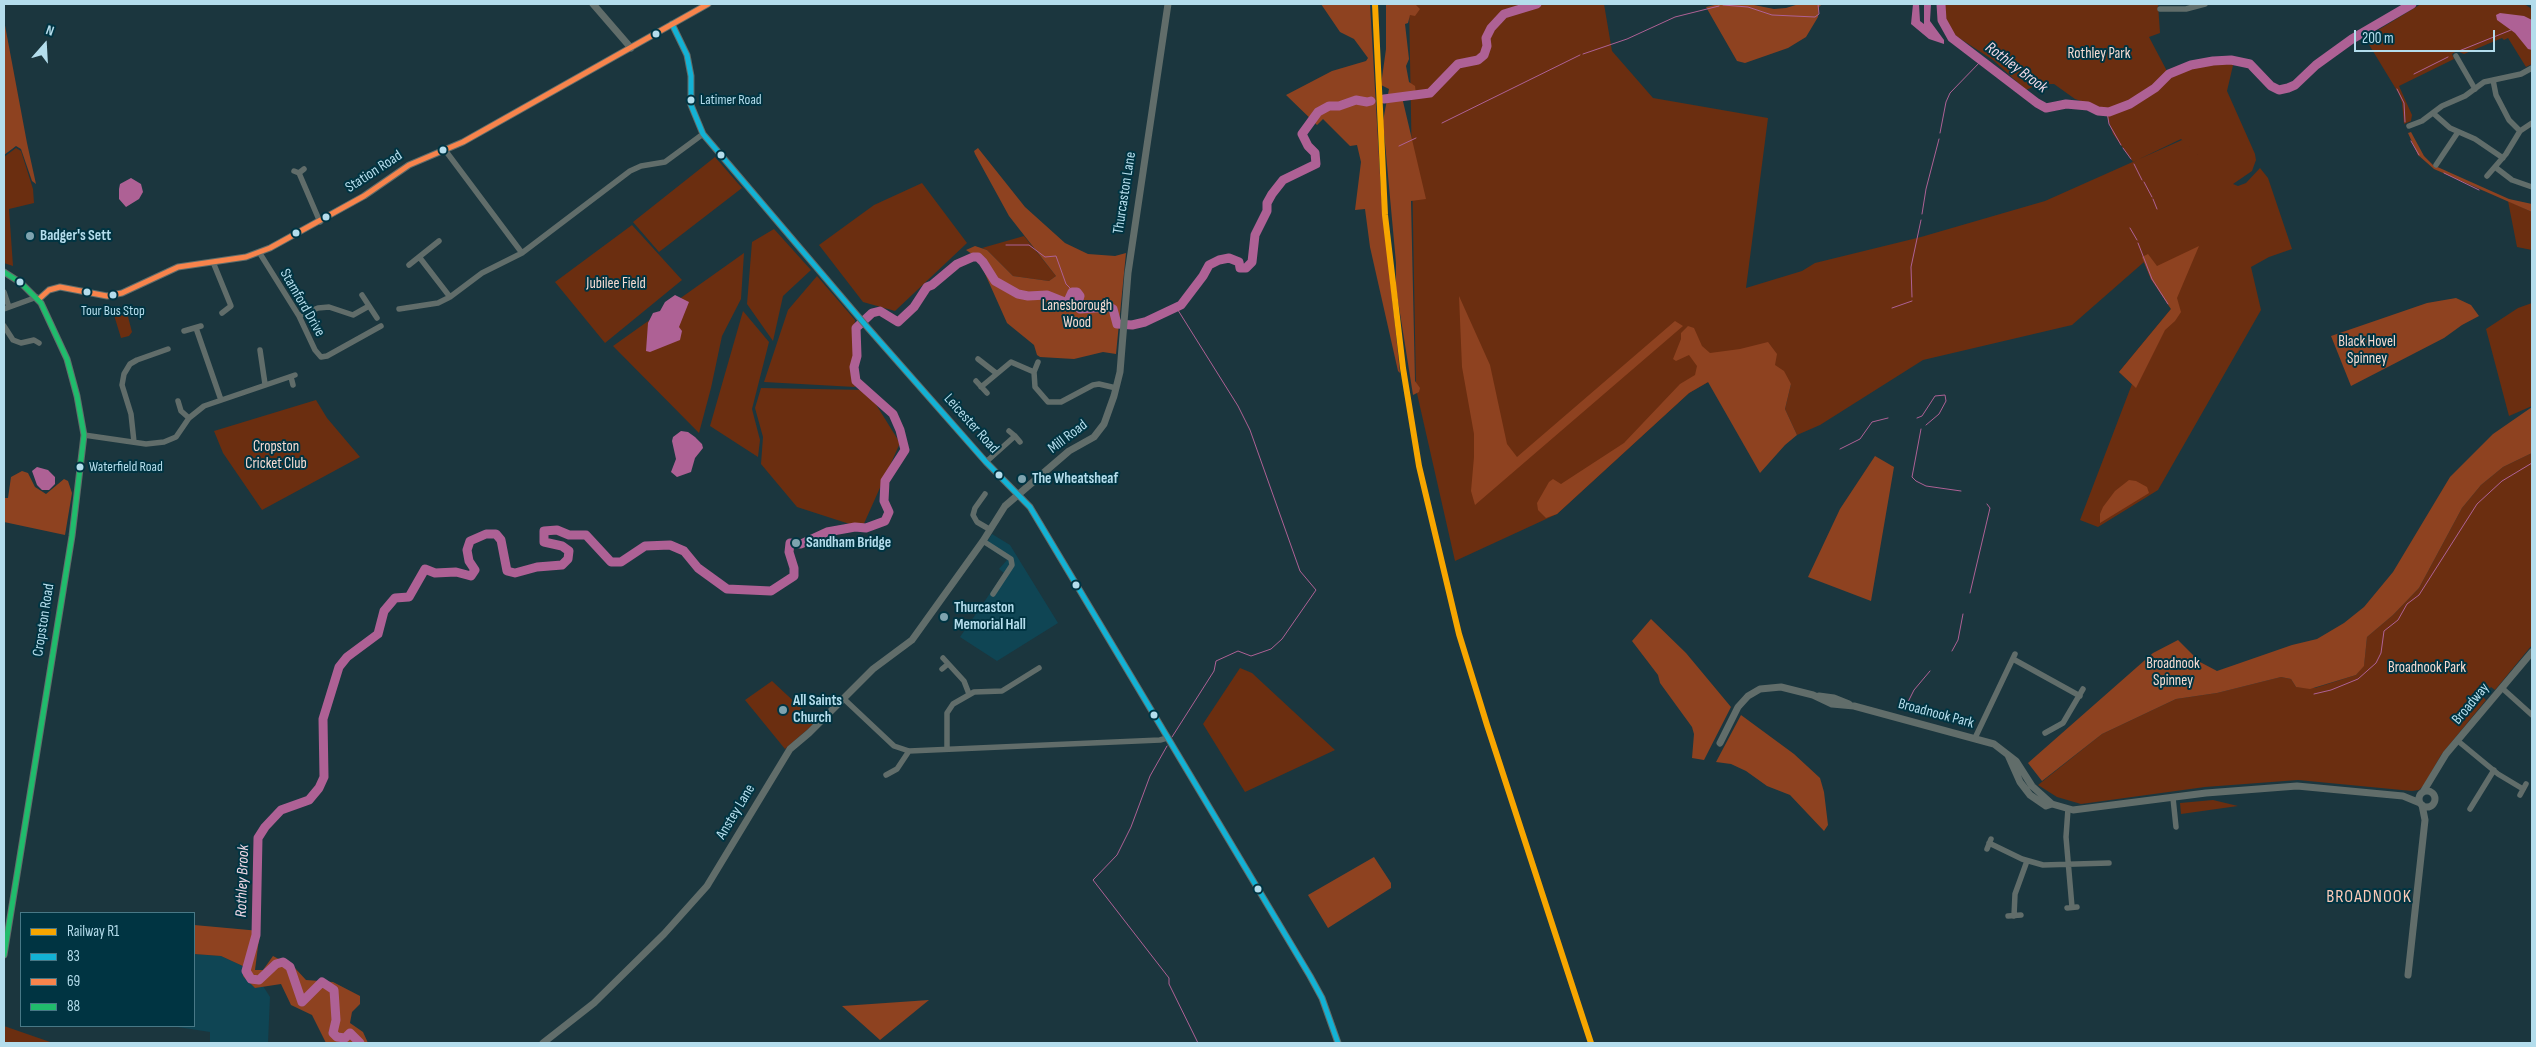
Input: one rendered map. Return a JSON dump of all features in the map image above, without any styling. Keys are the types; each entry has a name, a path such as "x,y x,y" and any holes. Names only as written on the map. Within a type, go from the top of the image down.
{"street":[{"path":"593,4 630,48"},
{"name":"Station Road","path":"38,298 55,288 107,296 122,293 178,267 239,258 259,252 320,222 364,196 409,165 445,150 708,4"},
{"name":"Thurcaston Lane","path":"1116,388 1120,372 1123,316 1135,220 1168,4"},
{"path":"2160,9 2186,9 2204,4"},
{"name":"Leicester Road","path":"672,24 687,55 691,76 692,105 703,134 856,315 986,462 1030,507 1322,998 1338,1043"},
{"path":"2459,57 2475,89"},
{"path":"2409,126 2416,120 2433,113 2485,82 2523,74 2532,68"},
{"path":"2493,80 2496,95 2509,120 2520,131"},
{"path":"2433,113 2458,132 2475,139 2503,158"},
{"path":"2487,176 2503,158 2520,131 2532,122"},
{"path":"2436,160 2458,132"},
{"path":"399,309 438,303 450,298 482,273 522,253 630,171 641,166 665,162 703,134"},
{"path":"445,150 522,253"},
{"path":"2495,167 2512,180 2532,187"},
{"path":"299,171 320,222"},
{"path":"409,266 439,241"},
{"name":"Stamford Drive","path":"259,252 299,316 315,350 324,357 381,326"},
{"path":"420,258 450,298"},
{"path":"213,262 230,306 230,308 222,313"},
{"path":"4,272 21,283 38,298"},
{"path":"4,292 6,308 38,298"},
{"path":"362,295 377,318"},
{"name":"Cropston Road","path":"4,955 72,536 84,435 77,396 67,359 38,298"},
{"path":"299,316 318,308 329,306 352,315 368,306"},
{"path":"4,326 13,340 21,343 37,339"},
{"path":"184,331 198,327 220,400"},
{"path":"134,442 132,419 122,385 124,374 130,364 137,360 170,348"},
{"path":"260,350 265,384"},
{"path":"978,360 996,373"},
{"path":"981,387 1011,362 1034,372"},
{"path":"1038,362 1034,372 1038,393 1053,403 1061,402 1093,385 1099,384 1116,388"},
{"path":"84,435 134,442 156,443 170,440 181,432 189,418 204,406 293,376 293,385"},
{"path":"976,381 987,393"},
{"name":"Mill Road","path":"1018,496 1065,455 1096,435 1109,414 1116,388"},
{"path":"178,400 181,411 189,418"},
{"path":"1009,431 1020,442"},
{"path":"986,462 1015,436"},
{"path":"985,494 975,508 974,516 977,522 989,529"},
{"name":"Anstey Lane","path":"543,1043 594,1003 664,934 708,886 790,749 873,669 912,640 1005,506 1018,496"},
{"path":"982,541 1011,559 1012,565 992,594"},
{"name":"Broadway","path":"2423,792 2439,764 2532,652"},
{"path":"1975,738 2014,657 2080,696"},
{"path":"943,658 964,681 969,694"},
{"path":"942,669 948,664"},
{"path":"947,748 949,709 969,694 1002,691 1040,668"},
{"name":"Broadnook Park","path":"1720,743 1741,703 1756,691 1776,686 1814,695 1832,704 1854,706 1994,744 2008,755 2020,782 2030,795 2046,806 2052,804 2068,809 2090,809 2173,798 2297,786 2403,796 2423,792"},
{"path":"2502,688 2532,715"},
{"path":"2047,734 2063,724 2083,689"},
{"path":"844,699 894,746 909,751 1160,740 1167,738"},
{"path":"2458,741 2494,770 2524,786 2520,795"},
{"path":"886,775 897,769 909,751"},
{"path":"2470,809 2494,770"},
{"name":"Broadway","path":"2433,795 2434,775"},
{"path":"2408,975 2425,820 2419,798 2423,792 2429,792 2433,795 2433,804 2425,820"},
{"name":"Broadnook Park","path":"2403,796 2421,804"},
{"path":"2173,798 2176,827"},
{"path":"2421,804 2427,806 2433,804"},
{"path":"2068,809 2066,830 2067,865 2072,907"},
{"path":"1989,844 2027,861 2043,865 2109,862"},
{"path":"2014,916 2015,894 2027,861"}],"shaded area":[{"path":"1913,4 1919,4 1920,21 1924,24 1924,4 1931,4 1930,21 1944,40 1944,44 1929,39 1911,24"},
{"path":"2500,13 2524,16 2532,20 2532,50 2528,49 2515,33 2497,20 2496,15"},
{"path":"131,178 141,184 143,192 139,199 126,207 119,199 119,189 120,184"},
{"path":"675,295 689,302 679,327 682,331 680,340 650,352 646,351 648,323 653,313 660,311 665,302"},
{"path":"681,431 688,432 695,437 702,444 703,448 695,458 691,472 677,477 671,472 676,459 672,441 673,437"},
{"path":"37,467 48,470 55,477 55,484 49,490 42,490 37,485 32,471"},
{"path":"992,534 1010,545 1058,623 997,661 960,637 1004,573 999,569 1007,560 985,545"},
{"path":"195,954 221,956 245,967 244,976 255,988 263,986 270,997 268,1043 210,1043 210,1032 178,1027 195,1027"}],"green space":[{"path":"1321,4 1370,4 1381,192 1400,373 1370,247 1365,209 1355,210 1361,162 1357,145 1350,146 1323,119 1317,125 1286,95 1332,71 1366,61 1368,58 1354,39 1340,32"},
{"path":"1386,4 1415,4 1420,9 1415,16 1410,15 1408,23 1405,24 1409,59 1406,66 1409,82 1415,86 1416,94 1402,97 1426,199 1411,201 1415,381 1420,388 1419,392 1413,395 1396,288 1396,263 1383,121 1389,89 1381,85 1386,49"},
{"name":"Rothley Park","path":"1409,4 1604,4 1612,51 1653,98 1768,118 1746,288 1802,271 1815,263 1921,237 2045,201 2133,162 2113,134 2105,109 2075,99 2054,84 2039,84 2026,90 1993,60 1953,34 1945,18 1945,4 2158,4 2160,33 2149,37 2168,73 2191,65 2213,61 2234,61 2227,91 2256,160 2252,171 2233,184 2238,186 2246,183 2260,168 2268,178 2292,249 2269,257 2251,267 2261,310 2158,490 2098,527 2080,520 2132,384 2119,372 2171,309 2151,279 2144,262 2072,325 1923,360 1820,425 1797,435 1785,409 1791,384 1731,369 1689,393 1557,514 1455,561 1416,389","holes":["2181,139 2198,155 2182,140 2138,159"]},
{"path":"1719,4 1749,4 1774,9 1799,4 1822,4 1819,7 1818,17 1806,37 1788,48 1745,63 1737,61 1706,7"},
{"path":"2421,4 2524,4 2532,9 2532,64 2526,67 2508,38 2504,40 2502,38 2464,54 2457,51 2452,54 2454,59 2399,86 2412,115 2411,121 2404,124 2399,94 2365,38"},
{"path":"4,20 36,184 32,181 21,149 16,146 4,155"},
{"path":"2411,132 2424,156 2433,165 2509,199 2532,204 2532,212 2434,169 2418,155 2408,133"},
{"path":"16,148 21,151 33,189 34,203 9,209 13,266 4,263 4,157"},
{"name":"Lanesborough Wood","path":"978,148 1025,207 1065,243 1088,254 1115,256 1126,253 1116,354 1103,352 1074,359 1040,357 1037,355 1034,345 1007,323 978,258 966,250 975,246 987,250 1013,276 1049,281 1056,276 1009,216 975,154 974,151"},
{"path":"715,157 742,188 659,252 633,222"},
{"path":"922,183 967,243 895,311 863,302 819,245 874,205"},
{"path":"2508,201 2532,212 2532,250 2517,247"},
{"name":"Jubilee Field","path":"632,225 682,280 605,343 555,282"},
{"path":"774,229 811,270 783,296 773,341 747,304 752,242"},
{"path":"1024,236 1056,276 1049,281 1013,276 987,250 982,248"},
{"path":"2199,246 2177,298 2181,312 2165,330 2136,388 2119,372 2171,309 2151,279 2142,257 2148,254 2157,266"},
{"path":"744,253 741,299 722,336 699,433 613,346"},
{"path":"817,276 855,320 853,355 855,387 764,382 788,310"},
{"path":"1459,296 1490,365 1507,444 1517,457 1675,321 1683,326 1475,505 1471,491 1474,434 1462,367"},
{"name":"Black Hovel Spinney","path":"2456,298 2471,305 2479,316 2444,338 2351,386 2331,336 2427,303"},
{"path":"2532,303 2532,406 2509,416 2486,329 2518,308"},
{"path":"743,311 769,342 752,409 760,440 758,457 710,426"},
{"path":"127,313 132,332 129,336 121,338 114,315"},
{"path":"1688,326 1694,328 1702,346 1710,353 1740,349 1768,342 1777,354 1775,365 1784,371 1791,384 1785,409 1797,435 1785,445 1760,473 1708,382 1689,393 1557,514 1546,518 1538,510 1537,503 1549,482 1553,479 1561,484 1624,443 1680,384 1695,375 1697,366 1689,355 1676,361 1673,359 1681,339 1681,333"},
{"path":"761,388 867,390 900,443 862,528 797,507 761,464 763,437 755,408"},
{"name":"Cropston Cricket Club","path":"316,400 327,418 360,457 262,510 223,453 214,431"},
{"name":"Broadnook Spinney","path":"2532,407 2532,453 2503,467 2481,485 2462,508 2419,588 2393,615 2367,637 2364,666 2356,675 2310,689 2296,687 2291,679 2281,677 2217,693 2176,699 2102,734 2042,781 2028,763 2153,653 2178,640 2200,662 2217,671 2292,645 2317,639 2344,623 2364,607 2393,572 2450,477 2493,434"},
{"name":"Broadnook Park","path":"2532,453 2532,645 2495,690 2491,687 2483,697 2486,700 2441,755 2424,785 2419,790 2412,791 2298,780 2205,787 2081,804 2057,797 2038,785 2102,734 2176,699 2217,693 2281,677 2291,679 2296,687 2315,688 2356,675 2364,665 2367,637 2393,615 2419,588 2462,508 2481,485 2503,467"},
{"path":"1875,456 1894,467 1871,601 1808,577 1840,509"},
{"path":"22,471 28,473 35,487 46,494 64,479 68,481 72,493 65,535 4,522 4,498 8,498 11,477"},
{"path":"2129,480 2136,481 2147,487 2149,493 2100,523 2100,514 2103,507 2115,491"},
{"path":"1651,619 1686,653 1731,707 1704,760 1692,758 1694,734 1692,727 1660,683 1658,675 1632,641"},
{"path":"1240,668 1252,673 1335,750 1245,792 1203,724"},
{"path":"772,681 816,722 785,749 745,700"},
{"path":"1741,715 1794,754 1820,778 1824,792 1828,825 1824,831 1790,795 1767,786 1746,771 1731,764 1716,762"},
{"path":"2213,800 2238,806 2181,814 2180,803"},
{"path":"1374,857 1391,883 1391,888 1328,928 1308,895"},
{"path":"195,925 260,931 255,970 263,970 273,956 294,967 306,980 333,982 360,996 360,1004 352,1012 350,1023 363,1032 368,1043 326,1043 312,1015 291,1005 281,984 255,988 243,976 245,967 221,956 195,954"},
{"path":"929,1000 880,1040 842,1006"},
{"path":"4,1026 53,1043 4,1043"}],"waterway":[{"name":"Rothley Brook","path":"1384,99 1430,93 1458,64 1478,60 1484,55 1487,46 1486,38 1491,28 1504,14 1537,4"},
{"path":"1723,5 1748,7 1772,15 1815,17 1819,14 1818,4"},
{"name":"Rothley Brook","path":"1941,4 1942,20 1952,38 2037,103 2046,108 2066,104 2088,106 2098,111 2109,112 2130,104 2155,88 2169,74 2191,65 2213,61 2231,60 2250,64 2271,86 2279,90 2288,88 2295,85 2316,65 2352,39 2412,4"},
{"path":"1583,54 1627,39 1675,17 1719,6"},
{"path":"2459,51 2511,30"},
{"path":"1442,123 1580,55"},
{"path":"2414,74 2448,57"},
{"path":"1940,133 1946,102 1950,93 1982,60"},
{"path":"2397,89 2404,103 2405,122"},
{"name":"Rothley Brook","path":"360,1043 350,1033 345,1038 337,1037 333,1033 336,1020 334,990 322,982 302,1002 290,967 283,962 276,964 259,980 251,979 246,971 256,935 258,838 265,827 281,810 309,800 319,788 324,777 323,719 339,667 347,657 378,634 384,611 395,598 409,597 425,569 435,573 456,572 471,576 475,570 469,561 467,550 470,541 486,534 496,534 501,540 507,571 515,573 537,567 562,565 568,559 569,551 562,546 544,542 544,531 557,530 569,535 586,535 611,562 621,562 645,546 670,545 684,551 698,568 727,589 771,591 794,576 794,568 789,552 790,543 801,544 827,532 855,527 866,528 885,521 889,512 884,501 885,481 905,450 900,430 893,414 856,381 854,367 857,356 856,328 872,313 880,311 898,322 914,307 927,287 957,264 973,257 978,257 995,281 1018,294 1028,296 1047,295 1067,303 1072,292 1077,292 1080,296 1077,306 1080,309 1110,307 1113,309 1117,324 1132,325 1145,322 1181,305 1209,265 1229,258 1239,262 1240,268 1246,268 1252,262 1255,235 1267,211 1267,203 1272,194 1283,180 1316,164 1315,153 1308,146 1302,134 1318,112 1329,106 1339,106 1356,100 1371,101"},
{"path":"2107,112 2109,124 2121,145"},
{"path":"1399,146 1416,138"},
{"path":"1922,214 1926,189 1939,139"},
{"path":"2411,141 2419,155"},
{"path":"2123,148 2131,159"},
{"path":"2134,164 2142,180"},
{"path":"2444,173 2479,190"},
{"path":"2144,182 2152,197"},
{"path":"2153,199 2157,209"},
{"path":"1912,297 1911,267 1921,220"},
{"path":"2130,228 2137,240"},
{"path":"2138,243 2152,279 2168,304"},
{"path":"1006,245 1029,245 1045,257 1056,256 1066,284 1074,292"},
{"path":"1892,308 1912,301"},
{"path":"1172,737 1214,671 1216,661 1238,651 1251,656 1271,649 1282,639 1316,590 1300,571 1250,430 1238,406 1176,307"},
{"path":"1917,418 1922,416 1935,396 1945,395 1946,401 1939,414 1926,425"},
{"path":"1840,449 1860,439 1872,422 1888,418"},
{"path":"1921,429 1912,477 1926,486 1961,491"},
{"path":"2314,694 2331,690 2358,679 2376,663 2381,653 2384,631 2398,620 2407,604 2419,595 2477,504 2502,481 2532,463"},
{"path":"1970,593 1990,508 1987,504"},
{"path":"1952,651 1958,640 1963,614"},
{"path":"1905,708 1914,690 1930,671"},
{"path":"1167,746 1150,776 1131,827 1117,855 1093,880 1169,978 1169,984 1198,1043"}],"rail line":[{"name":"R1","path":"1375,4 1385,215 1403,368 1419,466 1459,634 1591,1043"}],"transit line":[{"name":"69","path":"39,299 49,290 60,287 107,296 122,293 178,267 246,257 270,248 364,196 409,165 463,142 708,4"},
{"name":"83","path":"672,24 687,55 691,76 691,105 703,134 868,328 986,462 1030,507 1310,976 1322,998 1338,1043"},
{"name":"88","path":"4,272 21,283 41,303 67,359 77,396 84,435 72,536 4,955"}],"place":[{"name":"Latimer Road","path":"691,100"},
{"name":"Badger's Sett","path":"30,236"},
{"name":"Tour Bus Stop","path":"113,295"},
{"name":"Waterfield Road","path":"80,467"},
{"name":"The Wheatsheaf","path":"1022,479"},
{"name":"Sandham Bridge","path":"796,543"},
{"name":"Thurcaston Memorial Hall","path":"944,617"},
{"name":"All Saints Church","path":"783,710"}],"district":[{"name":"BROADNOOK","path":"2369,897"}]}
